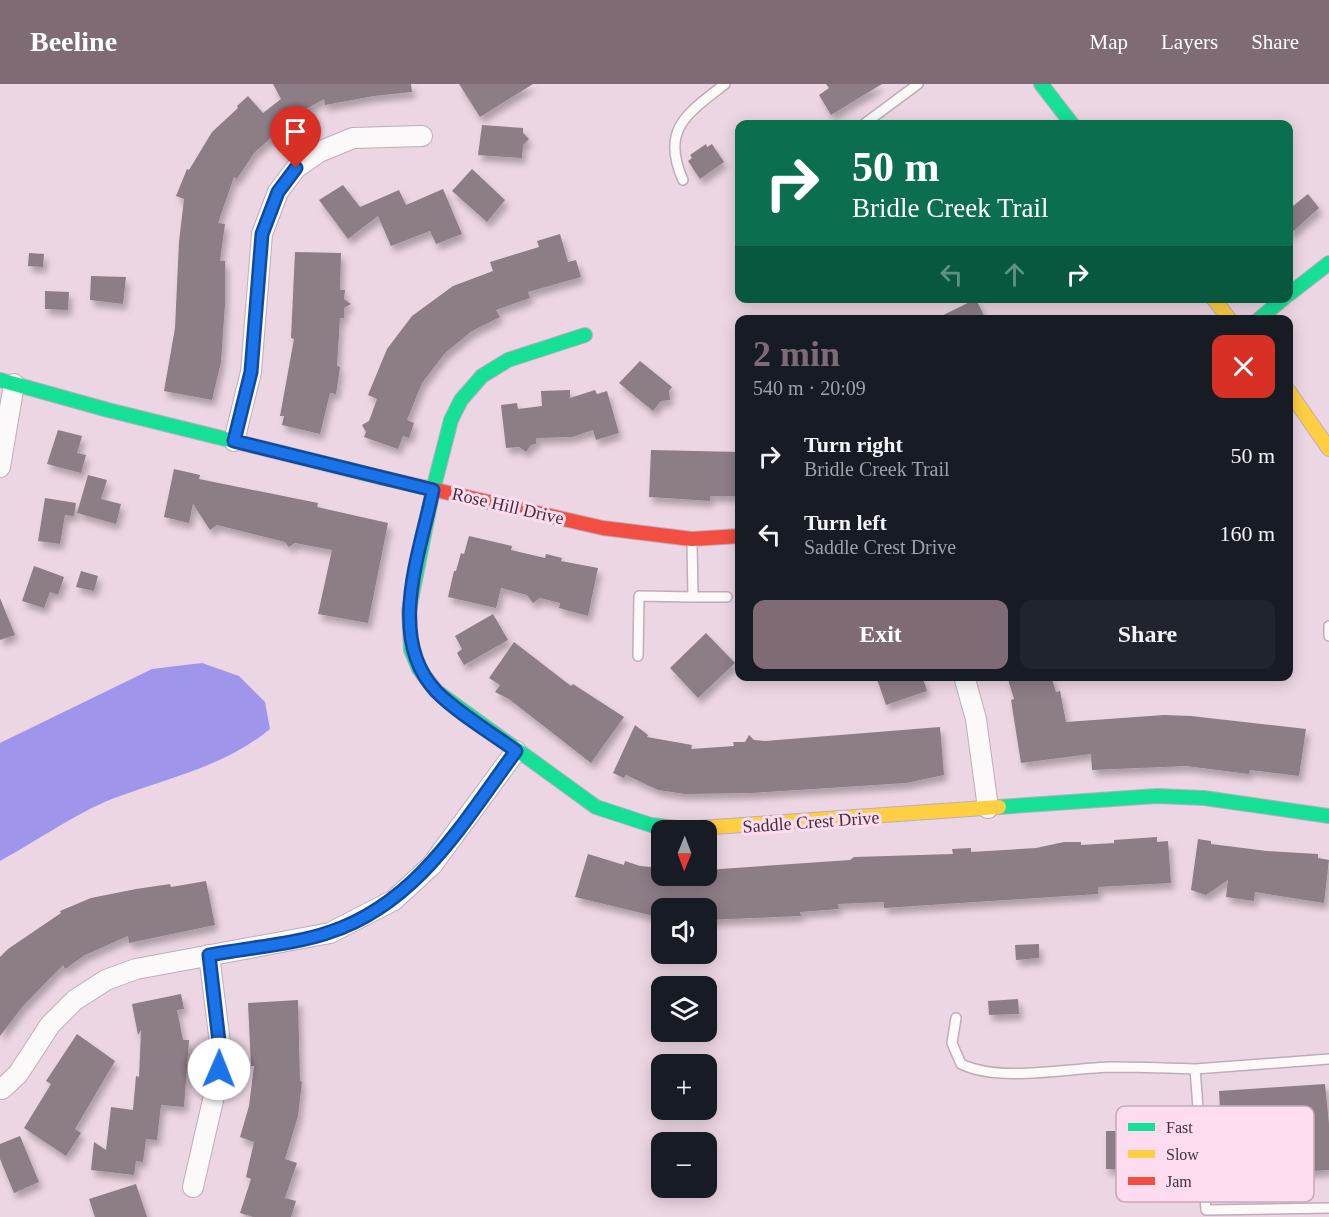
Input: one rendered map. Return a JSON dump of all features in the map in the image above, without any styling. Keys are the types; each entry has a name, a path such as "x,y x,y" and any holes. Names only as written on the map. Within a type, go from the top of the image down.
{"street":[{"path":"1041,84 1069,120"},
{"path":"234,441 251,372 262,234 278,192 296,168 319,152 353,138 422,136"},
{"path":"1293,291 1329,262"},
{"path":"1217,303 1226,315"},
{"path":"1264,315 1278,303"},
{"name":"Saddle Crest Drive","path":"585,335 508,360 482,376 461,400 451,420 433,490 408,610 411,650 419,669 436,691 596,807 651,825 689,830 1157,796 1204,798 1329,816"},
{"path":"0,467 7,382"},
{"name":"Rose Hill Drive","path":"7,382 433,490 603,528 692,539 735,536"},
{"path":"1293,397 1329,449"},
{"path":"965,681 976,719 988,808"},
{"path":"2,1089 18,1074 50,1025 75,1000 106,980 136,969 330,933 394,900 432,865 516,751"},
{"path":"193,1187 216,1087 220,1050 209,955"}],"lane":[{"path":"682,180 676,166 673,142 687,114 725,84"},
{"path":"869,120 918,84"},
{"path":"692,539 693,597"},
{"path":"638,656 639,596 727,597"},
{"path":"1329,626 1329,636"},
{"path":"956,1018 952,1043 961,1064 976,1071 1021,1072 1113,1067 1195,1069 1329,1059"},
{"path":"1195,1069 1198,1106"},
{"path":"1205,1202 1206,1210 1329,1208"}],"shaded area":[{"path":"202,663 239,676 265,702 270,729 234,753 214,762 98,805 0,861 0,743 152,669"}],"building":[{"path":"273,84 411,84 412,92 325,105 324,99 275,126 280,130 254,153 237,179 234,177 218,223 225,224 220,261 225,261 225,304 221,362 212,400 164,391 175,328 179,242 184,199 176,196 187,169 189,170 212,132 238,108 237,106 248,96 263,113 281,99"},
{"path":"459,84 533,84 480,117"},
{"path":"826,84 882,84 831,115 819,95 829,88"},
{"path":"482,125 523,128 523,133 529,139 523,145 522,158 478,155"},
{"path":"706,144 707,147 712,144 724,162 700,179 688,161 692,158 690,155"},
{"path":"472,169 505,200 487,222 452,191"},
{"path":"343,185 360,207 399,190 406,205 443,189 462,234 436,244 430,231 391,246 378,216 348,239 319,200"},
{"path":"1308,194 1319,208 1293,231 1293,206"},
{"path":"560,234 568,262 576,260 581,277 528,292 530,298 496,310 500,317 472,331 445,353 422,383 407,420 414,423 409,438 403,436 398,449 364,437 366,432 362,425 369,421 377,399 368,395 387,349 412,316 453,286 493,271 490,262 539,247 537,241"},
{"path":"295,252 341,253 340,290 345,290 344,299 351,304 344,308 344,318 340,318 337,366 340,367 336,394 330,393 320,434 282,425 284,416 280,416 294,339 291,338"},
{"path":"29,253 44,254 43,267 28,266"},
{"path":"91,276 126,277 123,304 90,300"},
{"path":"45,291 69,292 68,310 45,309"},
{"path":"968,303 978,303 984,315 943,315"},
{"path":"640,361 672,387 669,391 670,400 661,401 653,411 619,383"},
{"path":"570,390 570,398 595,390 597,394 607,391 619,433 596,440 593,430 572,437 536,438 536,444 531,445 526,452 519,447 506,448 501,405 517,403 518,409 542,406 541,391"},
{"path":"58,430 82,436 77,453 86,455 81,473 47,464"},
{"path":"651,450 735,452 735,496 710,496 710,501 649,497"},
{"path":"174,469 200,475 199,479 318,503 317,507 388,523 368,623 318,614 332,550 295,543 289,547 285,542 217,525 210,530 193,504 189,523 164,517"},
{"path":"88,475 107,480 101,499 121,504 116,524 77,513"},
{"path":"45,498 76,503 74,516 65,515 60,544 38,541"},
{"path":"469,536 512,546 511,550 545,558 546,554 562,558 561,561 598,568 588,616 559,608 560,603 540,598 533,603 527,595 501,588 496,608 448,597 454,571 456,571 461,553 464,554"},
{"path":"34,566 64,577 58,595 50,592 44,608 22,601"},
{"path":"81,571 98,576 94,591 76,587"},
{"path":"0,598 15,635 0,640"},
{"path":"493,614 508,640 464,665 457,653 462,649 455,636"},
{"path":"706,633 735,663 698,698 670,668"},
{"path":"514,642 571,686 573,684 624,717 591,763 509,699 495,692 500,685 489,678"},
{"path":"878,681 924,681 927,691 886,705"},
{"path":"1009,681 1053,681 1056,692 1060,691 1066,722 1164,715 1306,729 1299,776 1250,770 1249,774 1186,766 1092,770 1091,754 1021,763 1011,700 1014,699"},
{"path":"635,725 648,735 647,737 692,745 691,749 734,746 733,742 745,742 749,735 754,740 765,741 940,727 944,775 906,783 751,793 685,794 658,790 626,775 624,778 613,773"},
{"path":"1157,837 1157,842 1168,841 1171,883 1098,887 1098,894 884,908 884,902 838,904 839,909 800,912 801,916 717,920 717,898 651,898 651,915 575,897 588,854 624,865 625,861 651,867 651,886 717,886 717,869 850,860 854,857 953,854 952,849 971,848 971,852 1036,848 1064,842 1081,842 1081,845 1114,843 1114,840"},
{"path":"1198,839 1211,841 1211,844 1267,851 1318,854 1318,858 1329,860 1324,903 1255,892 1254,901 1226,897 1228,880 1206,895 1191,890"},
{"path":"206,881 215,925 129,943 128,936 85,955 65,969 63,965 23,1006 0,1036 0,957 8,949 61,913 60,911 91,898 136,889 170,884 171,887"},
{"path":"1039,944 1039,958 1016,960 1015,945"},
{"path":"181,994 184,1009 177,1010 183,1040 189,1040 184,1107 161,1105 157,1140 146,1139 143,1162 136,1161 134,1175 91,1170 94,1142 106,1150 111,1107 133,1110 136,1076 139,1077 141,1030 138,1035 132,1004"},
{"path":"1018,999 1019,1014 989,1015 988,1001"},
{"path":"298,1000 300,1081 302,1082 298,1116 285,1159 297,1163 285,1198 296,1201 291,1217 253,1217 240,1213 251,1179 246,1177 254,1142 240,1137 249,1106 254,1066 251,1066 248,1003"},
{"path":"77,1034 115,1061 75,1129 81,1133 66,1156 24,1128 51,1084 46,1081"},
{"path":"1325,1084 1329,1124 1329,1170 1314,1171 1314,1106 1220,1106 1219,1091"},
{"path":"1106,1131 1116,1131 1116,1169 1106,1169"},
{"path":"20,1136 39,1182 14,1193 0,1159 0,1144"},
{"path":"136,1184 147,1217 95,1217 89,1199"}],"traffic: fast":[{"path":"1041,84 1069,120"},
{"path":"1293,291 1329,263"},
{"path":"1264,315 1278,303"},
{"path":"585,335 508,360 482,376 461,400 451,420 433,490 409,610 411,650 419,669 436,691 596,807 651,825"},
{"path":"0,380 108,410 383,478"},
{"path":"999,807 1157,796 1204,798 1329,816"}],"traffic: slow":[{"path":"1217,303 1226,315"},
{"path":"1293,397 1329,449"},
{"path":"717,827 999,807"}],"traffic: jam":[{"path":"383,478 603,528 692,539 735,536"}],"route":[{"path":"219,1069 220,1050 209,955 330,933 394,900 432,865 516,751 436,691 419,669 411,650 408,610 433,490 234,441 251,372 262,234 278,192 296,168"}]}
